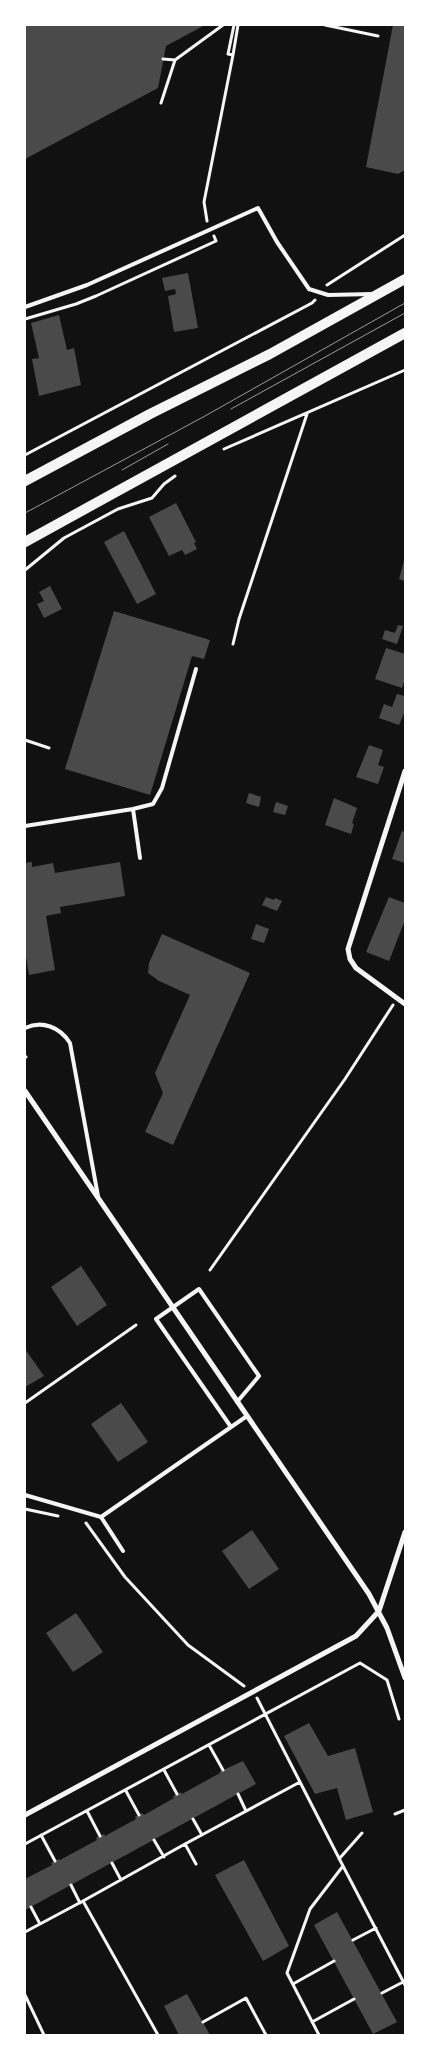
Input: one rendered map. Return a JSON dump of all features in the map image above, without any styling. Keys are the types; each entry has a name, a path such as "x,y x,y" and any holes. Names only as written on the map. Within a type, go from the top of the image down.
{"main road":[{"path":"25,481 150,414 270,354 405,279"},
{"path":"25,542 405,333"}],"street":[{"path":"405,771 348,949 350,959 356,968 405,1004"},
{"path":"25,1091 358,1577 379,1611 394,1645 405,1678"},
{"path":"25,1815 254,1693 356,1636 379,1611 405,1532"}],"lane":[{"path":"25,307 86,285 258,208 277,242 309,289 320,293 341,296 379,294"},
{"path":"25,826 133,809 153,804 162,788 196,669"},
{"path":"133,809 140,858"},
{"path":"25,1028 35,1025 50,1026 61,1033 70,1043 99,1198"},
{"path":"231,1427 156,1319 199,1290 259,1376 237,1402"},
{"path":"101,1517 247,1416"},
{"path":"25,1495 101,1517 123,1551"}],"path":[{"path":"160,103 174,60 223,25"},
{"path":"233,55 228,54 234,25"},
{"path":"207,220 204,202 238,25"},
{"path":"325,25 378,36"},
{"path":"163,59 174,60"},
{"path":"25,455 312,303 329,282 405,234"},
{"path":"218,452 405,370"},
{"path":"233,644 239,619 307,414"},
{"path":"25,570 64,538 118,510 152,498 164,484 176,475"},
{"path":"25,740 49,748"},
{"path":"210,1270 345,1079 398,999"},
{"path":"25,1403 136,1325"},
{"path":"25,1508 60,1516"},
{"path":"77,1520 86,1522 125,1577 188,1646 254,1693 404,1983 382,1993"},
{"path":"25,1844 360,1663 387,1680 399,1719"},
{"path":"209,1745 223,1770"},
{"path":"164,1770 177,1794"},
{"path":"25,1932 300,1782"},
{"path":"126,1791 139,1815"},
{"path":"238,1794 246,1811"},
{"path":"395,1814 405,1810"},
{"path":"87,1811 100,1836"},
{"path":"193,1818 202,1835"},
{"path":"339,1859 362,1833"},
{"path":"41,1835 55,1861"},
{"path":"154,1840 164,1857"},
{"path":"186,1844 196,1864"},
{"path":"112,1863 122,1880"},
{"path":"319,2035 287,1973 310,1909 343,1866"},
{"path":"71,1885 158,2035"},
{"path":"31,1907 40,1924"},
{"path":"353,1940 376,1928"},
{"path":"292,1984 334,1961"},
{"path":"25,1996 44,2035"},
{"path":"203,2022 246,1998 266,2035"},
{"path":"312,2022 354,1999"}],"building":[{"path":"25,25 205,25 166,46 158,88 25,159"},
{"path":"393,25 405,25 405,170 398,174 366,167"},
{"path":"188,273 198,328 174,332 168,296 176,294 175,289 165,291 162,278"},
{"path":"59,315 67,350 74,348 81,385 39,396 32,359 39,358 31,323"},
{"path":"176,503 196,542 194,543 197,549 185,555 182,550 169,556 149,517"},
{"path":"124,531 156,594 137,604 104,542"},
{"path":"405,561 405,581 399,579"},
{"path":"50,586 62,609 44,618 37,604 44,601 39,592"},
{"path":"114,611 210,640 204,659 192,656 150,795 65,769"},
{"path":"398,625 403,626 397,644 382,639 385,630 395,633"},
{"path":"386,648 405,654 405,679 402,688 375,679"},
{"path":"397,694 405,696 405,711 399,725 379,718 384,704 392,707"},
{"path":"369,745 383,750 378,765 384,767 378,784 356,777"},
{"path":"249,793 261,797 259,807 246,803"},
{"path":"334,798 357,808 351,834 325,825"},
{"path":"276,802 288,806 285,815 273,812"},
{"path":"402,831 405,832 405,863 392,859"},
{"path":"32,862 32,867 53,863 55,873 120,862 125,896 60,907 61,913 46,916 55,970 29,975 25,951 25,863"},
{"path":"266,897 282,901 277,911 262,905"},
{"path":"389,897 405,903 405,920 389,961 366,952"},
{"path":"256,924 269,929 264,943 251,939"},
{"path":"162,934 250,973 173,1145 145,1132 163,1093 155,1073 190,995 159,981 148,973 149,963"},
{"path":"81,1266 107,1305 77,1326 51,1287"},
{"path":"25,1349 44,1376 25,1387"},
{"path":"121,1403 148,1442 118,1462 91,1424"},
{"path":"252,1530 279,1569 249,1589 222,1551"},
{"path":"76,1613 103,1652 73,1672 46,1633"},
{"path":"309,1723 328,1756 355,1748 373,1812 346,1820 337,1788 315,1794 284,1736"},
{"path":"243,1761 256,1784 25,1910 25,1879 52,1865 51,1863 97,1840 96,1838 104,1834 105,1836 136,1819 135,1817 142,1813 144,1815 174,1798 173,1796 181,1792 182,1794 219,1772"},
{"path":"244,1860 289,1946 263,1961 215,1875"},
{"path":"337,1912 397,2022 373,2034 314,1925"},
{"path":"187,1994 210,2035 179,2035 164,2006"}],"tram line":[{"path":"25,513 205,416 405,303"},
{"path":"231,409 405,313"},
{"path":"122,470 168,444"}]}
